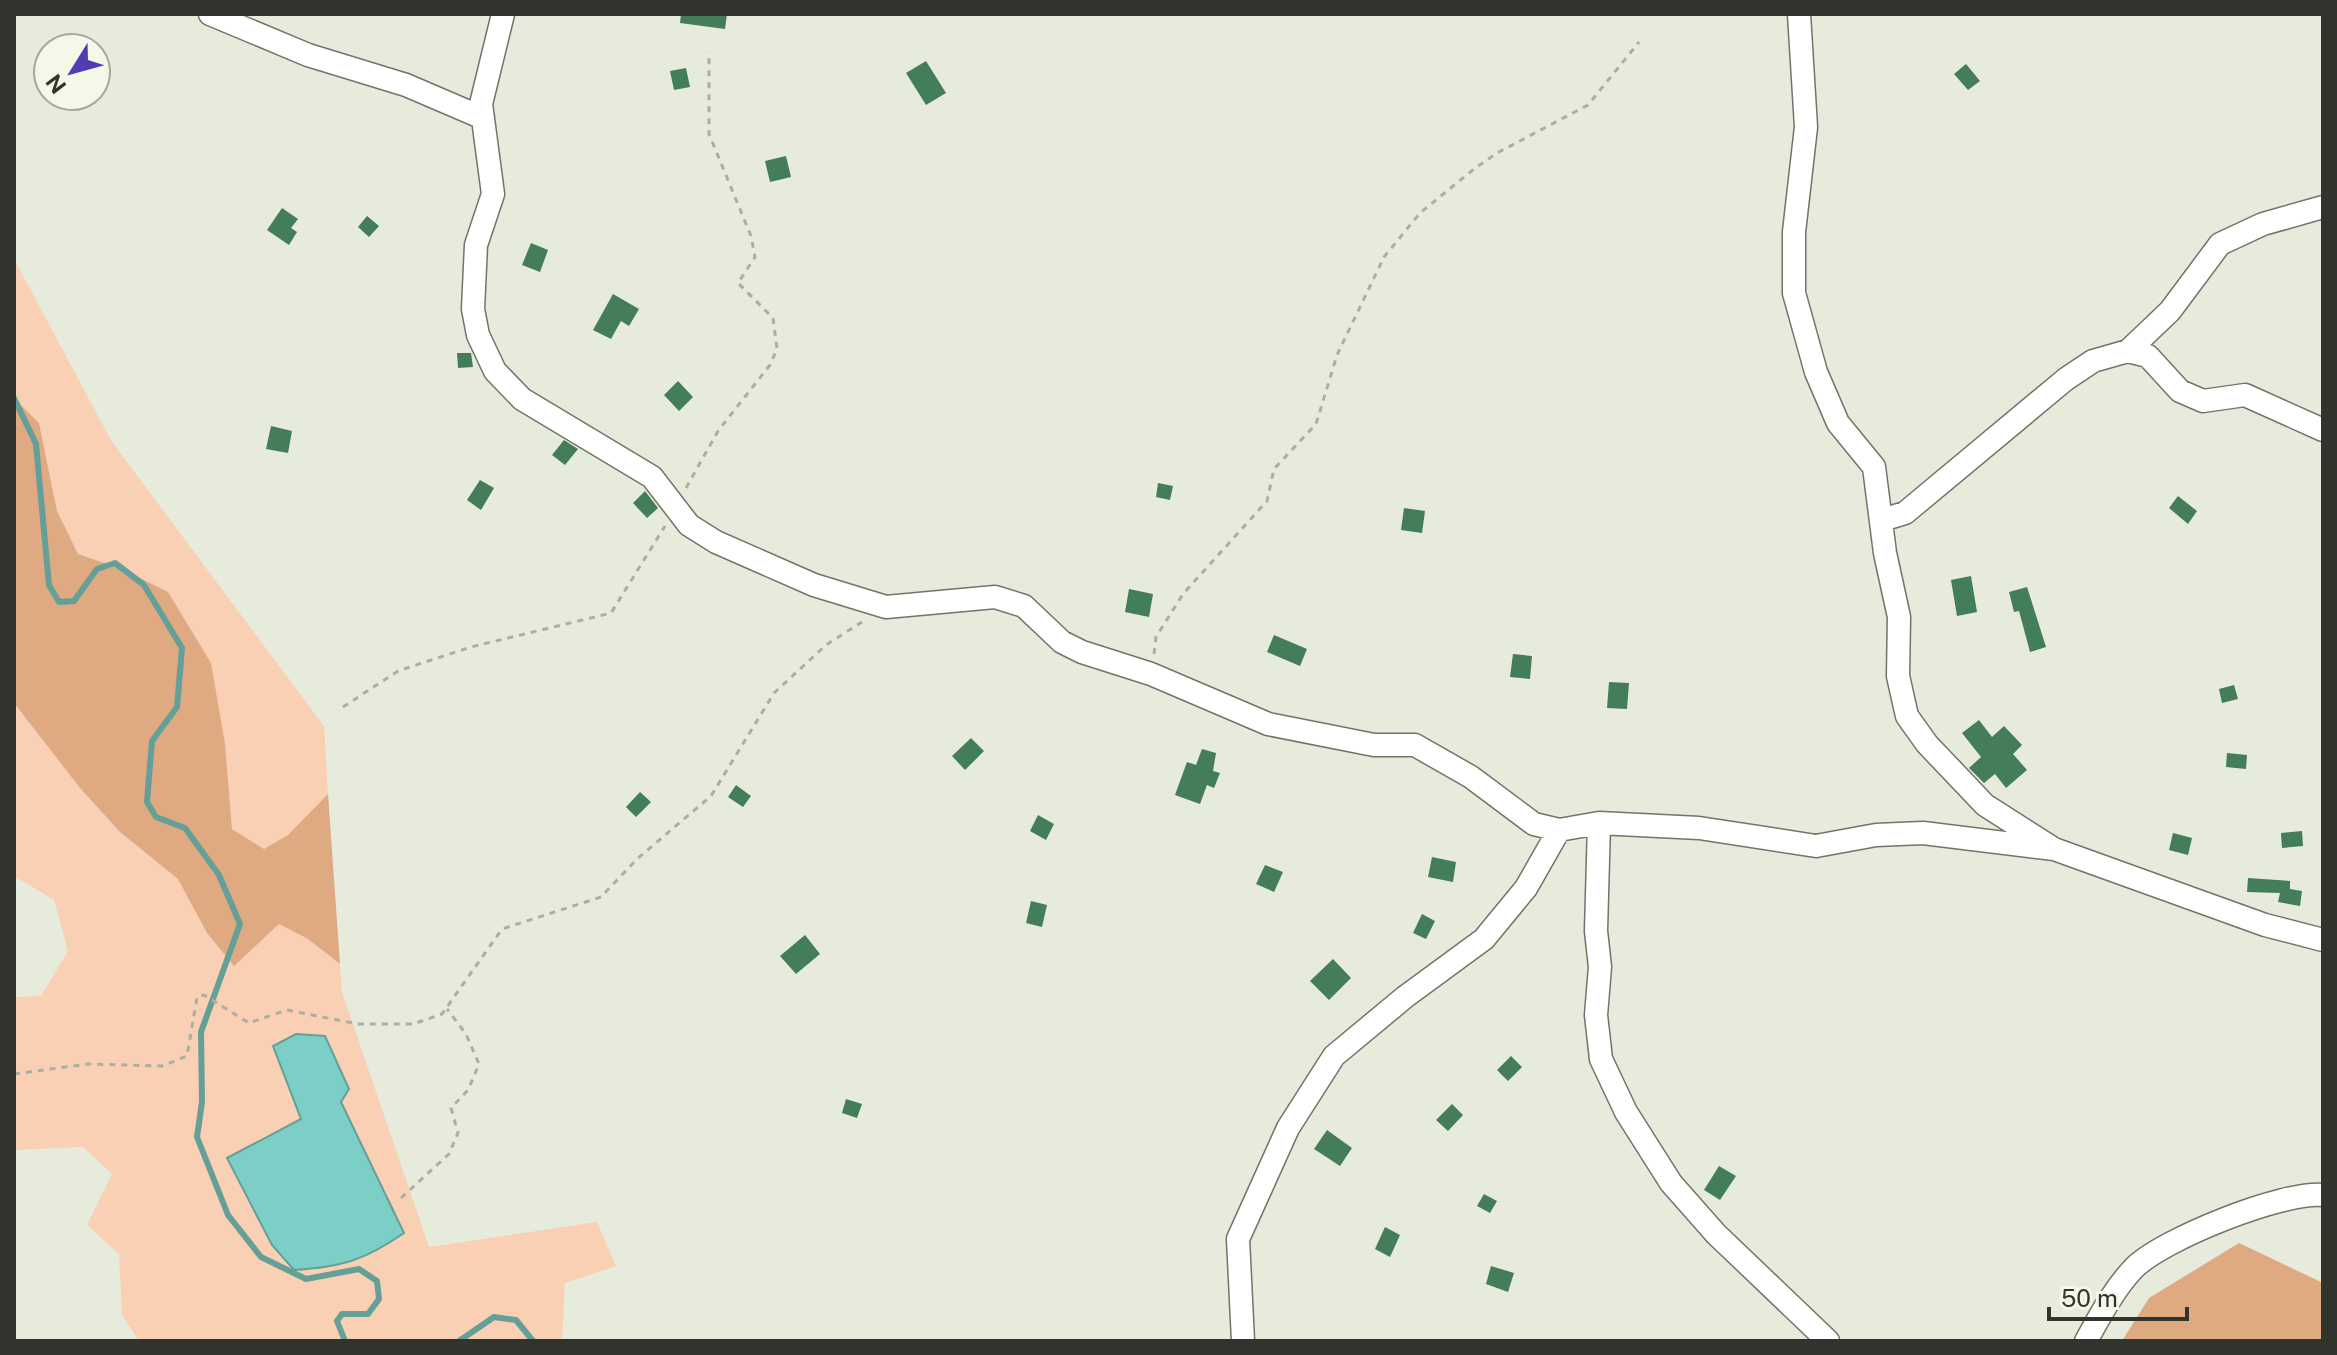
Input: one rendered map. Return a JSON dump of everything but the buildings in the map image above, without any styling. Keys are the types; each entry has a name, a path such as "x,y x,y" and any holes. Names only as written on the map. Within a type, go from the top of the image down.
{"street":[{"path":"210,14 308,55 406,85 483,118"},
{"path":"503,14 481,104 493,194 476,245 473,309 478,335 495,371 522,399 652,477 689,525 716,542 814,585 886,607 995,597 1024,606 1062,642 1082,652 1151,674 1268,724 1374,745 1415,745 1471,777 1534,824 1559,830 1599,823 1699,828 1816,846 1876,835 1923,833 2054,849"},
{"path":"1799,14 1806,127 1794,232 1794,293 1816,372 1838,423 1874,467 1885,553 1899,617 1898,676 1907,716 1927,744 1985,805 2054,849 2225,912 2323,940"},
{"path":"1882,520 1905,513 2022,414 2093,361 2128,351 2170,311 2220,244 2263,224 2323,207"},
{"path":"2128,351 2148,356 2180,391 2203,401 2245,395 2323,430"},
{"path":"1599,823 1596,931 1600,967 1596,1015 1601,1059 1626,1112 1671,1183 1716,1234 1828,1341"},
{"path":"1243,1341 1238,1239 1288,1128 1334,1056 1405,997 1484,939 1526,888 1559,830"},
{"path":"2086,1341 2103,1310 2136,1267 2184,1236 2307,1193 2323,1195"}],"path":[{"path":"1151,674 1156,637 1183,594 1267,501 1274,469 1316,424 1337,355 1384,257 1420,213 1474,169 1497,153 1588,105 1639,42"},
{"path":"343,707 398,671 471,647 611,613 718,431 770,365 777,349 773,318 738,283 755,257 751,236 709,134 709,52"},
{"path":"14,1074 88,1064 162,1066 187,1056 193,1008 197,997 204,995 249,1023 287,1010 358,1024 413,1024 442,1014 502,929 601,897 637,859 711,796 774,693 826,645 886,607"},
{"path":"401,1198 449,1154 458,1133 451,1108 468,1090 479,1064 466,1034 447,1009"}],"shaded area":[{"path":"14,259 112,442 324,726 328,794 288,835 264,849 232,829 225,744 168,592 122,569 78,554 57,511 39,423 14,398"},
{"path":"14,398 39,423 57,511 78,554 122,569 168,592 211,663 225,744 232,829 264,849 288,835 328,794 340,964 308,939 279,924 234,966 207,933 178,879 120,832 80,788 14,703"},
{"path":"14,703 80,788 120,832 178,879 207,933 234,965 279,924 308,939 340,964 342,992 429,1247 597,1222 616,1266 565,1283 562,1341 139,1341 122,1315 119,1254 87,1225 112,1174 83,1147 14,1150 14,997 41,996 68,951 54,900 14,876","holes":["341,1102 404,1233 227,1158"]},
{"path":"2239,1243 2323,1283 2323,1341 2122,1341 2149,1298"}],"water":[{"path":"296,1034 325,1036 349,1089 341,1102 404,1233 377,1250 352,1260 326,1267 294,1270 272,1245 227,1158 301,1119 273,1046"}],"waterway":[{"path":"14,398 36,444 49,585 59,602 74,601 97,569 115,563 144,585 182,648 177,707 152,741 147,802 156,817 185,828 219,875 240,924 201,1032 202,1102 197,1137 228,1215 261,1257 306,1279 359,1269 377,1281 379,1299 368,1314 342,1314 337,1321 345,1341"},
{"path":"459,1341 494,1317 516,1320 533,1341"}]}
